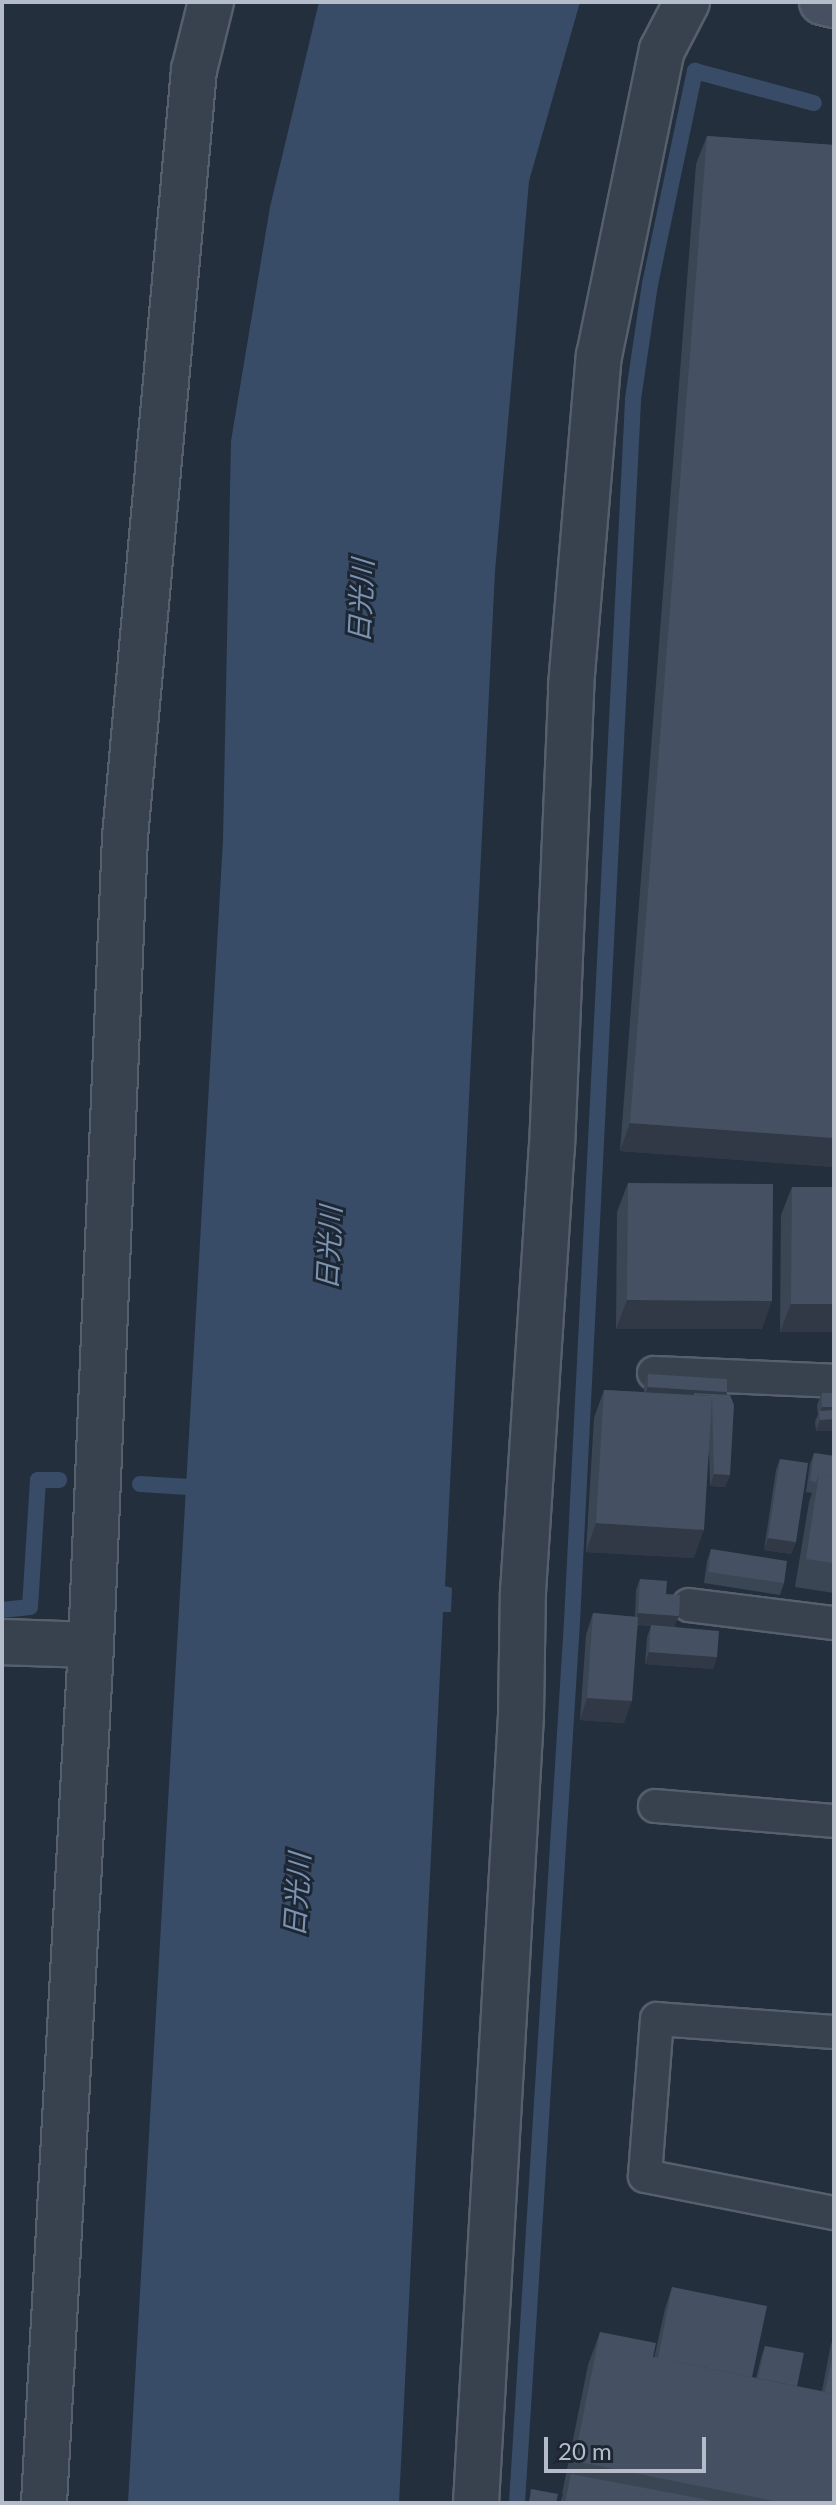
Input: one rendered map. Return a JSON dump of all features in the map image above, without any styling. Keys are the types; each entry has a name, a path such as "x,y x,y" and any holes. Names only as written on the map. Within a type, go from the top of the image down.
{"main road":[{"path":"822,2 834,5"}],"street":[{"path":"44,2503 91,1645 125,837 194,70 211,2"},
{"path":"476,2503 521,1715 523,1592 552,1148 571,686 599,356 662,50 687,2"},
{"path":"2,1642 91,1645"}],"lane":[{"path":"654,1373 834,1381"},
{"path":"689,1605 834,1623"},
{"path":"655,1806 834,1821"},
{"path":"834,2032 657,2019 645,2176 834,2213"}],"water":[{"name":"日光川","path":"319,2 580,2 529,181 495,571 445,1586 452,1588 451,1612 443,1612 399,2503 128,2503 223,840 231,441 270,207"}],"building":[{"path":"707,136 834,145 834,1138 630,1123"},
{"path":"628,1183 773,1184 772,1301 627,1300"},
{"path":"792,1187 834,1187 834,1304 791,1304"},
{"path":"648,1374 727,1379 727,1392 648,1387"},
{"path":"604,1390 712,1396 704,1530 596,1523"},
{"path":"694,1393 730,1395 734,1405 730,1475 714,1474 712,1396"},
{"path":"822,1393 834,1393 834,1407 822,1407"},
{"path":"834,1410 834,1419 820,1420 819,1411"},
{"path":"814,1453 834,1456 834,1476 819,1474 816,1482 810,1481"},
{"path":"780,1459 808,1463 796,1542 768,1538"},
{"path":"819,1474 834,1476 834,1563 806,1559"},
{"path":"711,1549 787,1561 784,1583 708,1572"},
{"path":"640,1579 667,1581 666,1594 680,1595 679,1616 638,1613"},
{"path":"593,1613 638,1617 632,1701 587,1698"},
{"path":"651,1625 719,1631 717,1657 649,1652"},
{"path":"672,2287 767,2306 752,2377 658,2358"},
{"path":"600,2332 656,2343 653,2357 834,2394 834,2503 784,2503 574,2461"},
{"path":"765,2346 804,2353 797,2386 758,2378"},
{"path":"834,2349 834,2394 825,2392"},
{"path":"571,2474 724,2503 565,2503"},
{"path":"531,2489 558,2494 556,2503 529,2503"}],"waterway":[{"path":"517,2503 572,1622 633,399 650,284 695,71 814,103"},
{"path":"2,1610 30,1607 38,1480 59,1480"},
{"path":"140,1484 206,1488"}]}
